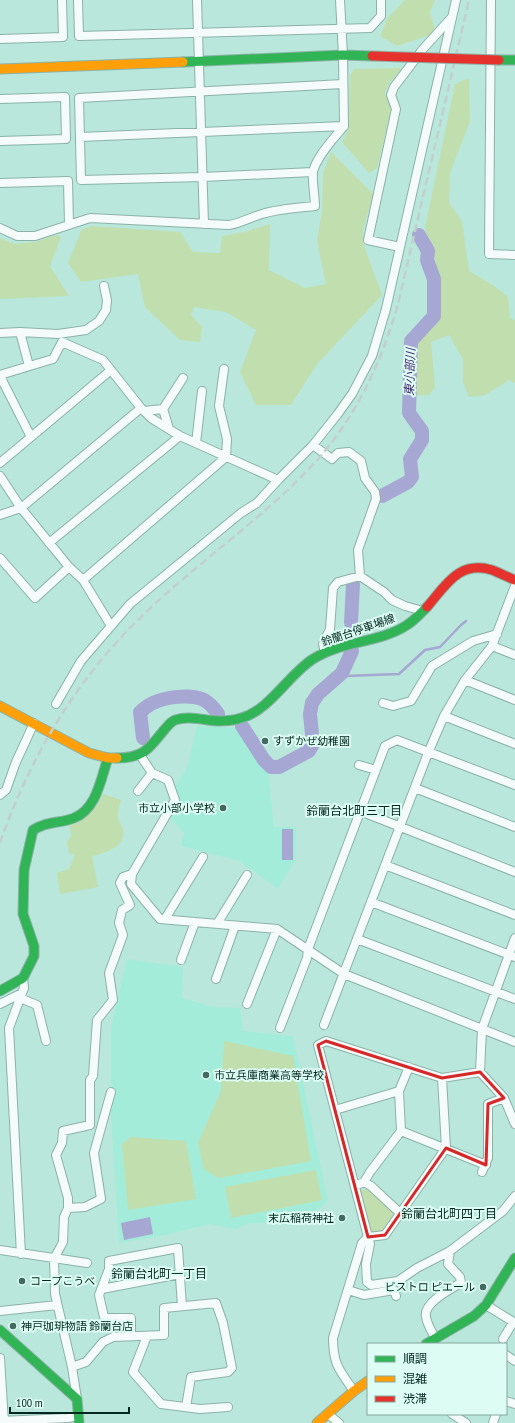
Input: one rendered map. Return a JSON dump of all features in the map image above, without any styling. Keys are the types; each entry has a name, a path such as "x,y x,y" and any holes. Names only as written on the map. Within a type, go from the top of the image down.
{"street":[{"path":"0,39 63,37 62,0"},
{"path":"78,0 79,36 370,28 381,16 381,0"},
{"path":"197,0 204,224"},
{"path":"0,228 17,236 35,236 90,218 229,225 240,223 260,214 315,206 313,172 320,157 344,126 343,55 340,0"},
{"path":"56,704 81,661 130,604 241,513 257,503 313,445 352,394 372,356 386,309 456,0"},
{"path":"491,0 489,254 515,255"},
{"path":"400,247 368,240 396,109 391,95 394,87 423,49 452,16"},
{"path":"0,69 343,55 515,60"},
{"path":"313,172 81,180 79,98 343,84"},
{"path":"0,99 66,97 66,139 0,141"},
{"path":"80,137 344,126"},
{"path":"0,183 68,181 69,224"},
{"path":"0,333 20,332 58,334 86,330 99,321 106,310 107,300 104,286"},
{"path":"20,332 30,366"},
{"path":"31,437 0,376 53,359 62,342 103,360 151,418 180,436 278,480"},
{"path":"83,580 226,457 227,439 219,406 224,369"},
{"path":"0,463 111,370"},
{"path":"169,429 163,409 183,378"},
{"path":"196,443 202,391"},
{"path":"0,515 21,508 143,409 163,409"},
{"path":"49,543 180,436"},
{"path":"313,445 332,459 338,453 349,452 360,461 365,478 375,492 376,499 358,550 360,576"},
{"path":"0,476 21,508 69,567 83,580 111,626"},
{"path":"0,558 35,598 69,567"},
{"name":"鈴蘭台停車場線","path":"140,755 150,747 171,722 179,719 190,718 221,721 242,718 258,711 303,666 325,653 343,645 390,634 408,625 423,611 450,580 462,570 478,567 492,570 515,580"},
{"path":"325,653 323,644 330,629 333,588 338,582 360,576 384,592 392,600 405,606 423,611"},
{"path":"324,1024 428,753 444,716 465,680 492,646 515,586"},
{"path":"383,703 393,706 411,701 432,666 473,641 497,634"},
{"path":"492,646 515,655"},
{"path":"465,680 515,700"},
{"path":"0,706 89,753 108,758 124,758 140,755 152,773 168,780 175,800 132,874 131,884 160,919 277,929 344,974 515,1042"},
{"path":"444,716 515,744"},
{"path":"0,795 6,790 16,762 34,723"},
{"path":"280,1028 308,949 385,746 397,740 515,785"},
{"path":"0,991 22,978 34,956 34,946 23,914 24,870 33,830 42,824 74,818 85,811 95,797 108,758"},
{"path":"359,765 376,770"},
{"path":"138,792 152,773"},
{"path":"415,788 515,827"},
{"path":"360,811 515,872"},
{"path":"165,919 203,857"},
{"path":"385,865 515,916"},
{"path":"0,1358 3,1422 68,1418 79,1419 72,1367 55,1294 54,1259 62,1242 64,1217 68,1208 68,1198 56,1156 62,1143 63,1131 90,1125 90,1080 92,1076 96,1020 113,1000 109,973 123,935 119,923 122,910 130,905 120,883 123,877 132,874"},
{"path":"217,924 247,875"},
{"path":"370,902 512,956"},
{"path":"181,960 195,922"},
{"path":"216,979 235,926"},
{"path":"247,1004 277,929"},
{"path":"357,938 515,999"},
{"path":"515,938 512,956 495,992 482,1029 480,1072 504,1098 515,1124"},
{"path":"21,1254 9,1028 24,988 22,978"},
{"path":"0,1004 21,995"},
{"path":"21,995 37,1005 46,1041"},
{"path":"480,1072 442,1078 326,1041 318,1044 370,1244 366,1264 367,1282 371,1285 398,1281 416,1268 450,1251 504,1210 515,1196"},
{"path":"355,1186 364,1182 401,1131 399,1091 409,1067"},
{"path":"354,1391 338,1370 333,1353 332,1338 362,1243 368,1237 385,1235 446,1148 442,1078"},
{"path":"335,1110 399,1091"},
{"path":"68,1208 86,1207 101,1199 94,1153 111,1092"},
{"path":"401,1131 446,1148 484,1169 488,1158 488,1104 504,1098"},
{"path":"364,1182 371,1186 400,1213"},
{"path":"131,1336 131,1318 108,1318 104,1316 99,1295 109,1269 109,1261 178,1248 182,1306"},
{"path":"0,1250 87,1263"},
{"path":"435,1338 425,1316 428,1307 436,1298 460,1283 460,1277 448,1264 450,1251"},
{"path":"428,1343 474,1316 486,1305 515,1258"},
{"path":"102,1289 180,1274"},
{"path":"348,1290 364,1295 394,1290 396,1296"},
{"path":"72,1367 86,1362 102,1342 113,1337 164,1335 164,1308 216,1303 224,1323 232,1368 228,1372 191,1377 186,1407"},
{"path":"0,1311 57,1305"},
{"path":"486,1305 515,1323 503,1339"},
{"path":"0,1330 77,1399"},
{"path":"147,1336 133,1372 161,1404 200,1409 228,1407"},
{"path":"317,1423 367,1382"},
{"path":"328,1414 339,1423"},
{"path":"454,1415 466,1423"}],"highlighted area":[{"path":"326,1041 442,1078 480,1072 504,1098 488,1104 486,1165 446,1148 385,1235 368,1237 318,1045"}],"shaded area":[{"path":"405,0 435,0 430,12 436,33 397,46 380,36 387,19"},
{"path":"402,68 390,82 385,93 391,110 377,168 369,173 342,142 349,128 350,75 354,69"},
{"path":"469,78 470,121 450,173 449,202 462,222 469,271 494,286 508,297 510,318 515,320 515,383 509,380 485,395 469,397 463,382 463,359 449,335 431,342 435,387 429,395 415,395 416,343 439,317 440,278 425,228 455,84"},
{"path":"331,152 373,194 363,230 363,243 382,295 317,364 291,405 256,405 240,372 256,330 226,312 194,307 191,315 202,327 200,342 180,340 145,307 138,274 81,282 68,263 82,229 91,226 180,232 193,252 220,253 222,236 244,232 270,224 269,270 305,288 326,284 317,241 322,211 323,173"},
{"path":"56,235 61,237 50,266 69,296 0,299 0,238 14,244 35,242"},
{"name":"市立小部小学校","path":"197,726 240,728 268,769 274,827 296,827 295,861 278,889 240,861 181,846 184,833 170,817 179,800 175,787 188,765"},
{"path":"103,794 121,800 118,815 123,831 123,837 118,845 108,851 92,856 98,887 60,894 57,873 69,869 75,855 69,853 67,842 71,836 70,825 75,824 90,814 98,804"},
{"name":"市立兵庫商業高等学校","path":"127,959 183,967 182,998 213,1007 240,1008 243,1031 293,1036 328,1201 306,1219 290,1226 281,1223 250,1223 235,1229 210,1224 165,1235 119,1243 111,1113 111,1027"},
{"path":"224,1041 293,1056 311,1161 218,1178 204,1169 198,1143 221,1091"},
{"path":"131,1137 186,1141 196,1199 128,1210 122,1144"},
{"path":"316,1170 322,1200 231,1218 225,1187"},
{"path":"371,1189 396,1215 384,1233 373,1234 368,1229 361,1190"}],"water":[{"path":"282,829 293,829 293,860 282,860"},
{"path":"150,1217 153,1234 124,1240 121,1223"}],"waterway":[{"name":"東小部川","path":"382,496 408,482 412,477 410,459 422,440 422,431 409,413 411,341 434,316 434,279 427,260 428,251 419,235"},
{"name":"東小部川","path":"353,584 351,622 354,635"},
{"path":"335,680 345,676 399,674 425,650 440,647 466,621"},
{"name":"東小部川","path":"242,726 264,760 271,767 279,767 309,751 313,744 310,714 312,703 318,694 342,673 352,651"},
{"name":"東小部川","path":"143,738 140,712 149,705 158,701 177,697 197,697 207,702 218,714"}],"railway":[{"path":"0,843 25,781 40,751 75,694 95,668 117,642 160,599 265,510 305,473 337,436 362,394 373,373 391,327 398,304 469,0"}],"traffic: fast":[{"path":"183,62 343,55 372,56"},
{"path":"499,60 515,60"},
{"path":"117,758 126,758 145,751 169,724 175,720 192,718 225,721 239,719 251,714 261,708 313,659 337,648 396,631 407,625 427,607"},
{"path":"0,991 23,978 34,956 34,946 23,914 24,870 33,830 49,823 69,820 82,814 88,808 97,792 108,758"},
{"path":"428,1343 474,1316 486,1305 515,1258"},
{"path":"0,1330 77,1399 79,1423"}],"traffic: slow":[{"path":"0,69 183,62"},
{"path":"0,706 89,753 108,758 117,758"},
{"path":"317,1423 367,1382"}],"traffic: jam":[{"path":"372,56 499,60"},
{"path":"427,607 454,576 471,568 492,570 515,580"}],"place":[{"name":"すずかぜ幼稚園","path":"265,741"},
{"name":"市立小部小学校","path":"223,808"},
{"name":"市立兵庫商業高等学校","path":"206,1075"},
{"name":"末広稲荷神社","path":"342,1218"},
{"name":"コープこうべ","path":"22,1281"},
{"name":"ビストロ ピエール","path":"483,1287"},
{"name":"神戸珈琲物語 鈴蘭台店","path":"13,1326"}],"district":[{"name":"鈴蘭台北町三丁目","path":"354,811"},
{"name":"鈴蘭台北町四丁目","path":"449,1214"},
{"name":"鈴蘭台北町一丁目","path":"159,1274"}]}
